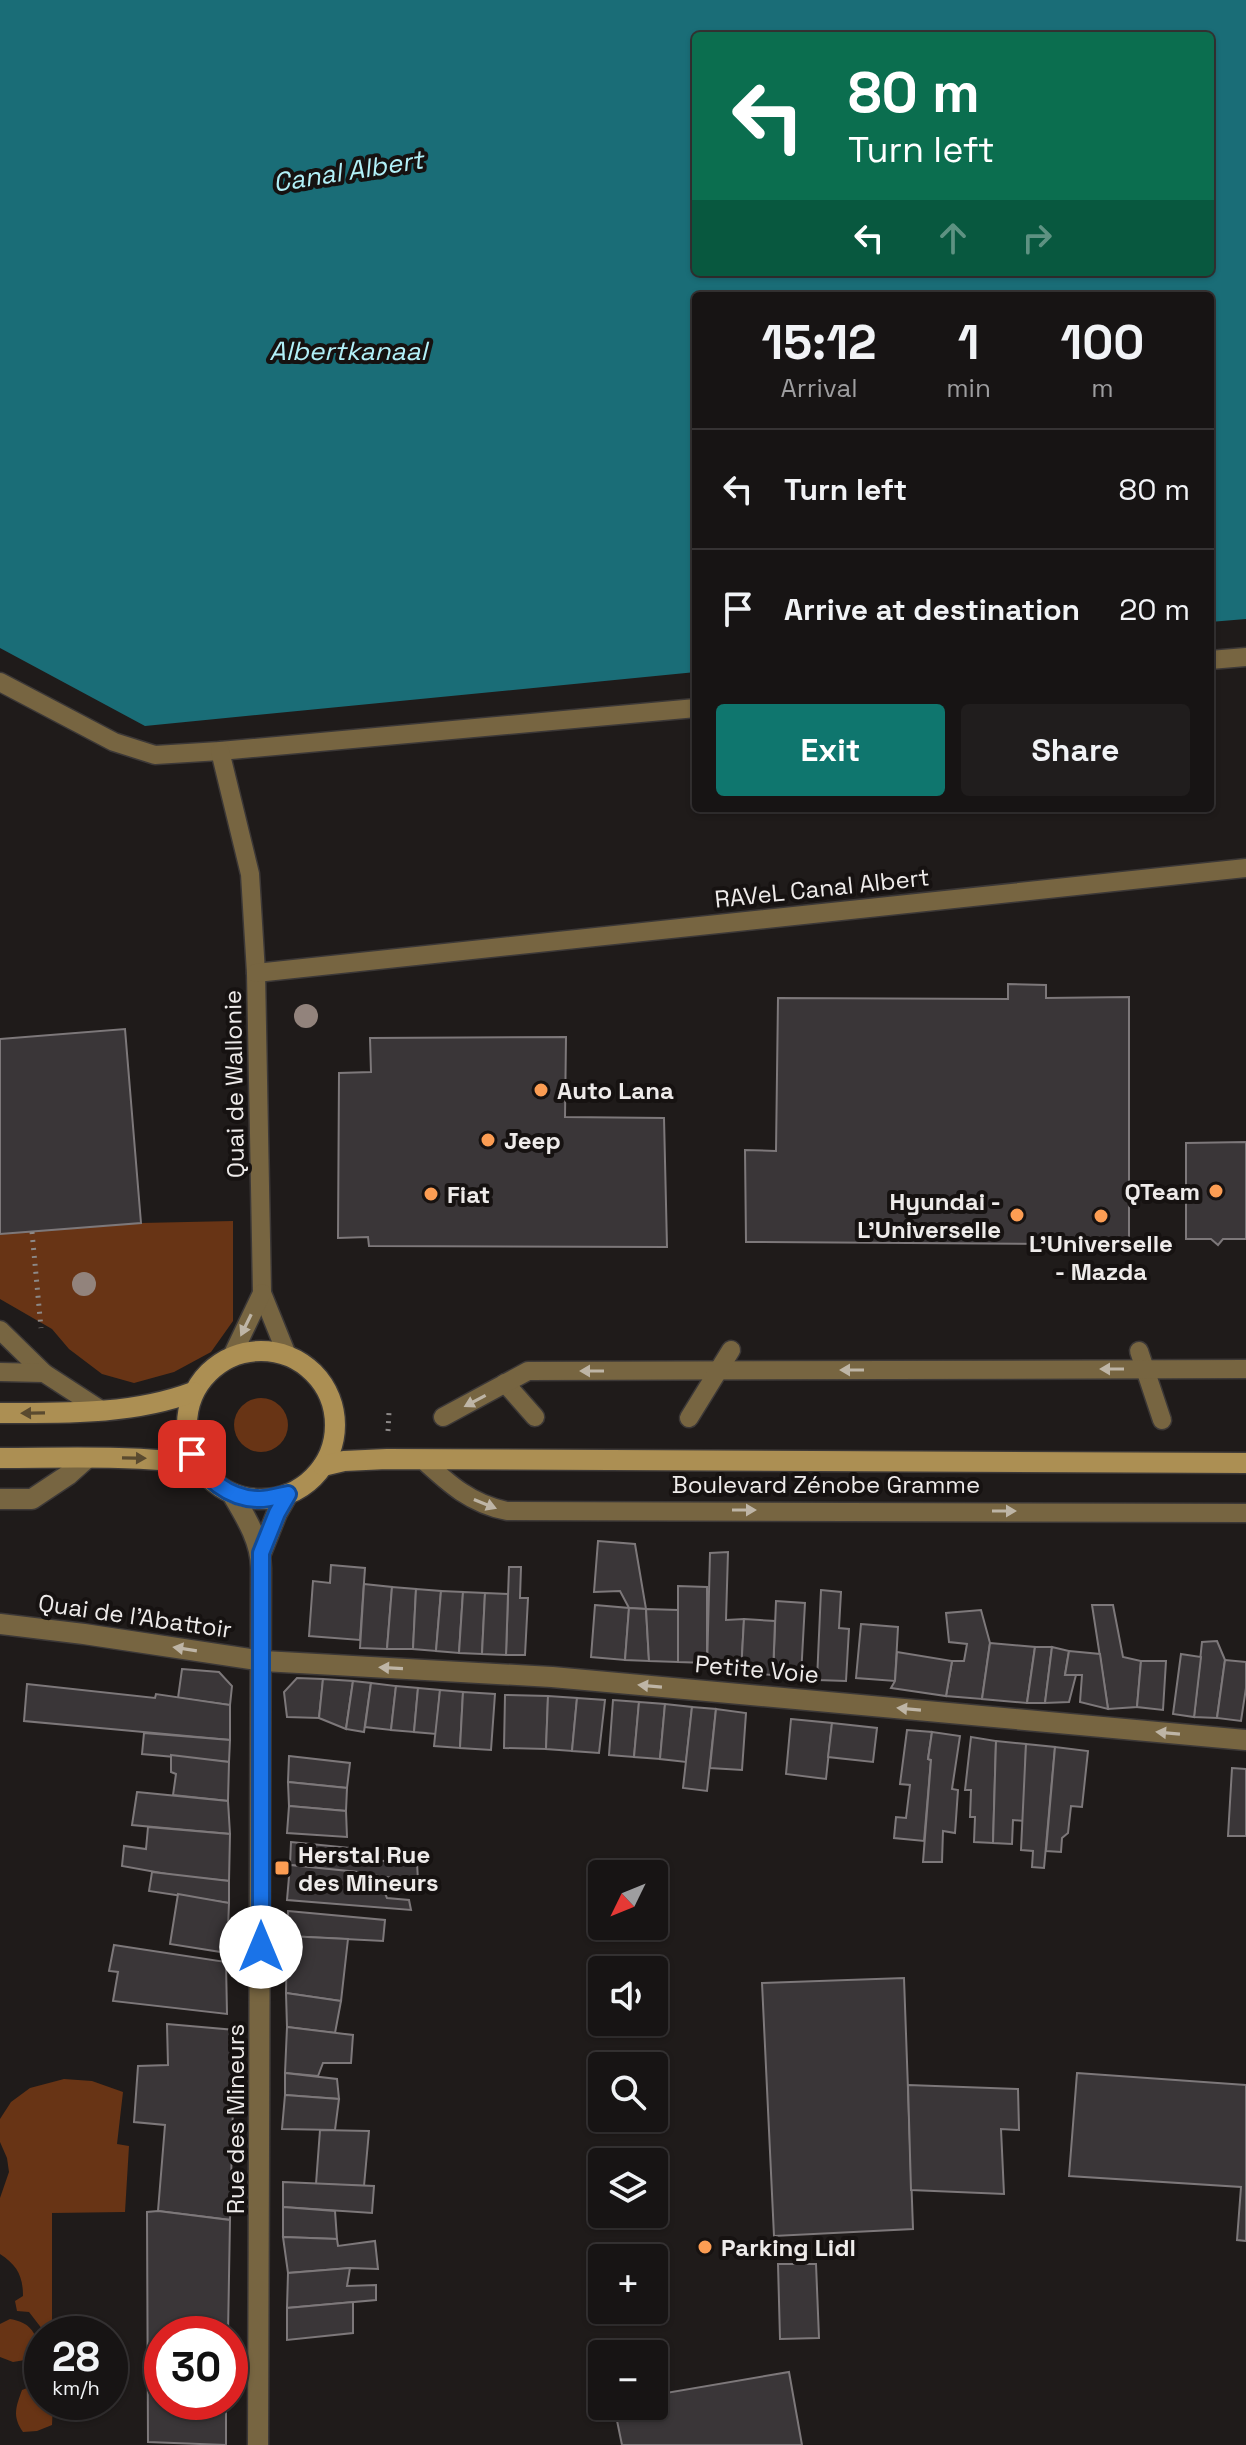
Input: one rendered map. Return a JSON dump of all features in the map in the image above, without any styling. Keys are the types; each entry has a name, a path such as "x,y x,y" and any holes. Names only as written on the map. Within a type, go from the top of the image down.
{"main road":[{"path":"251,1350 287,1355 318,1378 327,1391 335,1416 330,1454 310,1481 288,1494 257,1499 232,1494 206,1476 192,1454 185,1429 193,1392 207,1372 251,1350"},
{"path":"0,1413 131,1409 166,1402 193,1392"},
{"path":"0,1458 168,1459 197,1464"},
{"name":"Boulevard Zénobe Gramme","path":"323,1466 344,1461 422,1459 1246,1463"}],"street":[{"path":"0,1499 32,1499 87,1458"},
{"name":"Rue des Mineurs","path":"232,1494 261,1553"},
{"name":"Rue des Mineurs","path":"258,2445 261,1553 288,1494"},
{"name":"Quai de l'Abattoir","path":"0,1624 263,1661"},
{"name":"Petite Voie","path":"263,1661 552,1677 1246,1740"}],"lane":[{"path":"1214,660 1246,657"},
{"path":"0,682 114,742 155,755 692,708"},
{"path":"220,751 250,874 256,973"},
{"name":"RAVeL Canal Albert","path":"403,957 1246,868"},
{"name":"Quai de Wallonie","path":"287,1355 262,1293 256,973 403,957"},
{"name":"Quai de Wallonie","path":"231,1358 262,1293"},
{"path":"0,1330 44,1373 101,1410"},
{"path":"689,1418 731,1350"},
{"path":"1142,1360 1162,1420"},
{"path":"443,1417 528,1371 719,1370 1142,1360 1246,1369"},
{"path":"0,1372 44,1373"},
{"path":"505,1383 535,1417"},
{"name":"Boulevard Zénobe Gramme","path":"422,1459 448,1484 485,1506 507,1511 1246,1513"}],"path":[{"path":"32,1232 44,1373"}],"shaded area":[{"path":"233,1221 233,1321 211,1352 174,1372 134,1383 102,1374 69,1349 52,1329 0,1299 0,1234 141,1223"},
{"path":"261,1398 280,1406 288,1425 280,1444 261,1452 242,1444 234,1425 242,1406"},
{"path":"64,2079 92,2081 123,2092 117,2144 129,2146 125,2212 52,2213 52,2316 32,2316 29,2312 17,2311 15,2301 23,2296 22,2283 15,2267 0,2254 0,2198 9,2172 0,2142 0,2119 11,2102 30,2088"},
{"path":"10,2319 24,2324 24,2360 13,2362 0,2357 0,2324"},
{"path":"22,2390 24,2420 52,2420 52,2425 23,2432 16,2416"}],"water":[{"name":"Albertkanaal","path":"0,0 1246,0 1246,619 1214,622 1214,292 692,292 692,672 145,726 0,648"}],"building":[{"path":"1008,984 1046,985 1046,998 1129,997 1129,1244 1103,1251 1065,1244 746,1242 745,1150 776,1151 778,998 1008,999"},
{"path":"125,1029 141,1223 0,1234 0,1039"},
{"path":"566,1037 565,1117 664,1118 667,1247 369,1246 368,1237 338,1238 339,1073 371,1072 370,1038"},
{"name":"QTeam","path":"1246,1142 1246,1239 1223,1239 1218,1245 1211,1239 1186,1239 1186,1143"},
{"path":"598,1541 635,1544 646,1609 629,1608 620,1591 594,1592"},
{"path":"728,1552 726,1620 744,1619 741,1673 707,1669 710,1553"},
{"path":"331,1565 365,1568 360,1640 309,1636 313,1581 330,1583"},
{"path":"509,1567 521,1567 520,1598 528,1598 525,1655 506,1655"},
{"path":"364,1584 392,1587 387,1649 360,1648"},
{"path":"678,1586 707,1587 707,1663 678,1662"},
{"path":"392,1587 416,1589 413,1649 387,1649"},
{"path":"416,1589 441,1591 436,1651 413,1649"},
{"path":"821,1590 841,1592 839,1628 849,1629 846,1681 817,1680"},
{"path":"441,1591 463,1592 459,1653 436,1651"},
{"path":"463,1592 485,1593 482,1654 459,1653"},
{"path":"485,1593 508,1594 506,1655 482,1654"},
{"path":"776,1601 805,1603 801,1676 773,1675"},
{"path":"595,1605 629,1608 625,1660 591,1657"},
{"path":"1092,1605 1113,1605 1123,1657 1141,1661 1137,1707 1108,1709"},
{"path":"629,1608 646,1609 649,1661 625,1660"},
{"path":"646,1609 678,1610 678,1662 649,1661"},
{"path":"981,1610 990,1643 982,1699 946,1696 952,1661 964,1661 967,1644 949,1642 946,1613"},
{"path":"744,1619 775,1621 773,1675 741,1673"},
{"path":"861,1624 898,1627 895,1681 856,1678"},
{"path":"1217,1641 1225,1660 1217,1718 1194,1717 1202,1642"},
{"path":"990,1643 1035,1647 1027,1703 982,1699"},
{"path":"1035,1647 1052,1647 1045,1703 1027,1703"},
{"path":"1052,1647 1069,1651 1065,1675 1076,1675 1069,1702 1045,1703"},
{"path":"1069,1651 1100,1654 1108,1709 1080,1702 1082,1675 1065,1675"},
{"path":"897,1652 952,1661 946,1696 891,1688 895,1681"},
{"path":"1181,1654 1201,1657 1194,1717 1173,1714"},
{"path":"1225,1660 1246,1662 1241,1721 1217,1718"},
{"path":"1141,1661 1166,1661 1163,1710 1137,1707"},
{"path":"182,1669 219,1672 232,1686 230,1705 178,1698"},
{"path":"297,1678 323,1679 319,1718 287,1717 284,1692"},
{"path":"323,1679 353,1681 346,1729 319,1718"},
{"path":"353,1681 371,1683 364,1732 346,1729"},
{"path":"371,1683 396,1686 391,1730 365,1727"},
{"path":"27,1684 155,1698 156,1694 230,1705 230,1740 24,1721"},
{"path":"396,1686 418,1688 414,1732 391,1730"},
{"path":"418,1688 440,1690 436,1734 414,1732"},
{"path":"440,1690 463,1692 460,1748 434,1746"},
{"path":"463,1692 495,1694 491,1750 460,1748"},
{"path":"505,1695 548,1696 546,1749 504,1748"},
{"path":"548,1696 577,1698 572,1751 546,1749"},
{"path":"577,1698 605,1700 599,1753 572,1751"},
{"path":"613,1700 639,1702 634,1757 609,1755"},
{"path":"639,1702 665,1704 660,1759 634,1757"},
{"path":"665,1704 692,1707 686,1762 660,1759"},
{"path":"692,1707 716,1709 707,1791 683,1788"},
{"path":"716,1709 746,1713 742,1770 710,1768"},
{"path":"791,1719 832,1723 826,1779 786,1774"},
{"path":"832,1723 877,1728 873,1762 828,1757"},
{"path":"907,1730 932,1732 924,1841 894,1838 896,1817 906,1818 910,1785 900,1784"},
{"path":"932,1732 960,1736 952,1789 958,1790 955,1833 943,1831 942,1862 923,1862"},
{"path":"144,1733 230,1740 229,1762 142,1754"},
{"path":"971,1737 996,1741 993,1843 974,1842 975,1817 970,1817 971,1790 965,1790"},
{"path":"996,1741 1026,1744 1024,1821 1013,1820 1012,1844 993,1843"},
{"path":"1026,1744 1055,1747 1044,1868 1032,1867 1033,1851 1021,1850"},
{"path":"1055,1747 1088,1751 1082,1807 1071,1806 1068,1833 1062,1838 1061,1852 1046,1851"},
{"path":"171,1755 229,1762 228,1801 173,1795 176,1774 171,1772"},
{"path":"289,1756 350,1763 347,1788 288,1782"},
{"path":"1232,1768 1246,1769 1246,1836 1228,1836"},
{"path":"288,1782 347,1788 346,1811 289,1806"},
{"path":"137,1792 228,1801 230,1834 132,1825"},
{"path":"289,1806 346,1811 347,1837 287,1833"},
{"path":"148,1827 230,1834 229,1881 122,1866 124,1846 146,1849"},
{"path":"291,1842 361,1849 357,1860 417,1862 418,1881 290,1865"},
{"path":"290,1865 368,1873 366,1893 384,1891 387,1898 409,1900 411,1910 287,1900"},
{"path":"152,1872 229,1881 229,1903 149,1891"},
{"path":"178,1894 229,1903 227,1953 170,1944"},
{"path":"288,1911 385,1920 383,1941 287,1936"},
{"path":"287,1936 348,1939 341,2001 286,1993"},
{"path":"114,1945 226,1962 227,2014 113,2001 118,1972 109,1971"},
{"path":"904,1978 913,2229 774,2236 762,1983"},
{"path":"286,1993 341,2001 335,2033 287,2027"},
{"path":"167,2024 235,2030 230,2220 158,2211 165,2125 134,2122 138,2066 168,2065"},
{"path":"287,2027 353,2035 351,2063 323,2063 318,2076 285,2073"},
{"path":"285,2073 337,2079 339,2099 285,2095"},
{"path":"1077,2073 1246,2085 1246,2241 1237,2240 1241,2187 1069,2176"},
{"path":"908,2085 1018,2089 1019,2130 1001,2129 1004,2194 911,2190"},
{"path":"285,2095 339,2099 335,2130 282,2129"},
{"path":"320,2130 369,2131 364,2186 316,2184"},
{"path":"283,2182 374,2186 372,2213 283,2207"},
{"path":"283,2207 335,2211 337,2239 283,2237"},
{"path":"147,2212 230,2220 228,2316 147,2316"},
{"path":"283,2237 337,2239 338,2246 375,2241 378,2269 288,2273"},
{"path":"778,2264 816,2264 819,2338 780,2339"},
{"path":"350,2268 347,2286 376,2285 376,2300 287,2308 288,2273"},
{"path":"353,2302 353,2333 287,2340 287,2308"},
{"path":"789,2372 802,2445 622,2445 617,2420 668,2420 668,2393"},
{"path":"148,2420 226,2420 226,2445 148,2442"}],"place":[{"name":"Auto Lana","path":"541,1090"},
{"name":"Jeep","path":"488,1140"},
{"name":"QTeam","path":"1216,1191"},
{"name":"Fiat","path":"431,1194"},
{"name":"Hyundai - L'Universelle","path":"1017,1215"},
{"name":"L'Universelle - Mazda","path":"1101,1216"},
{"name":"Herstal Rue des Mineurs","path":"282,1868"},
{"name":"Parking Lidl","path":"705,2247"}],"route":[{"path":"192,1454 206,1476 232,1494 257,1499 288,1494 261,1553 261,1947"}],"water label":[{"name":"Canal Albert","path":"348,171"}]}
